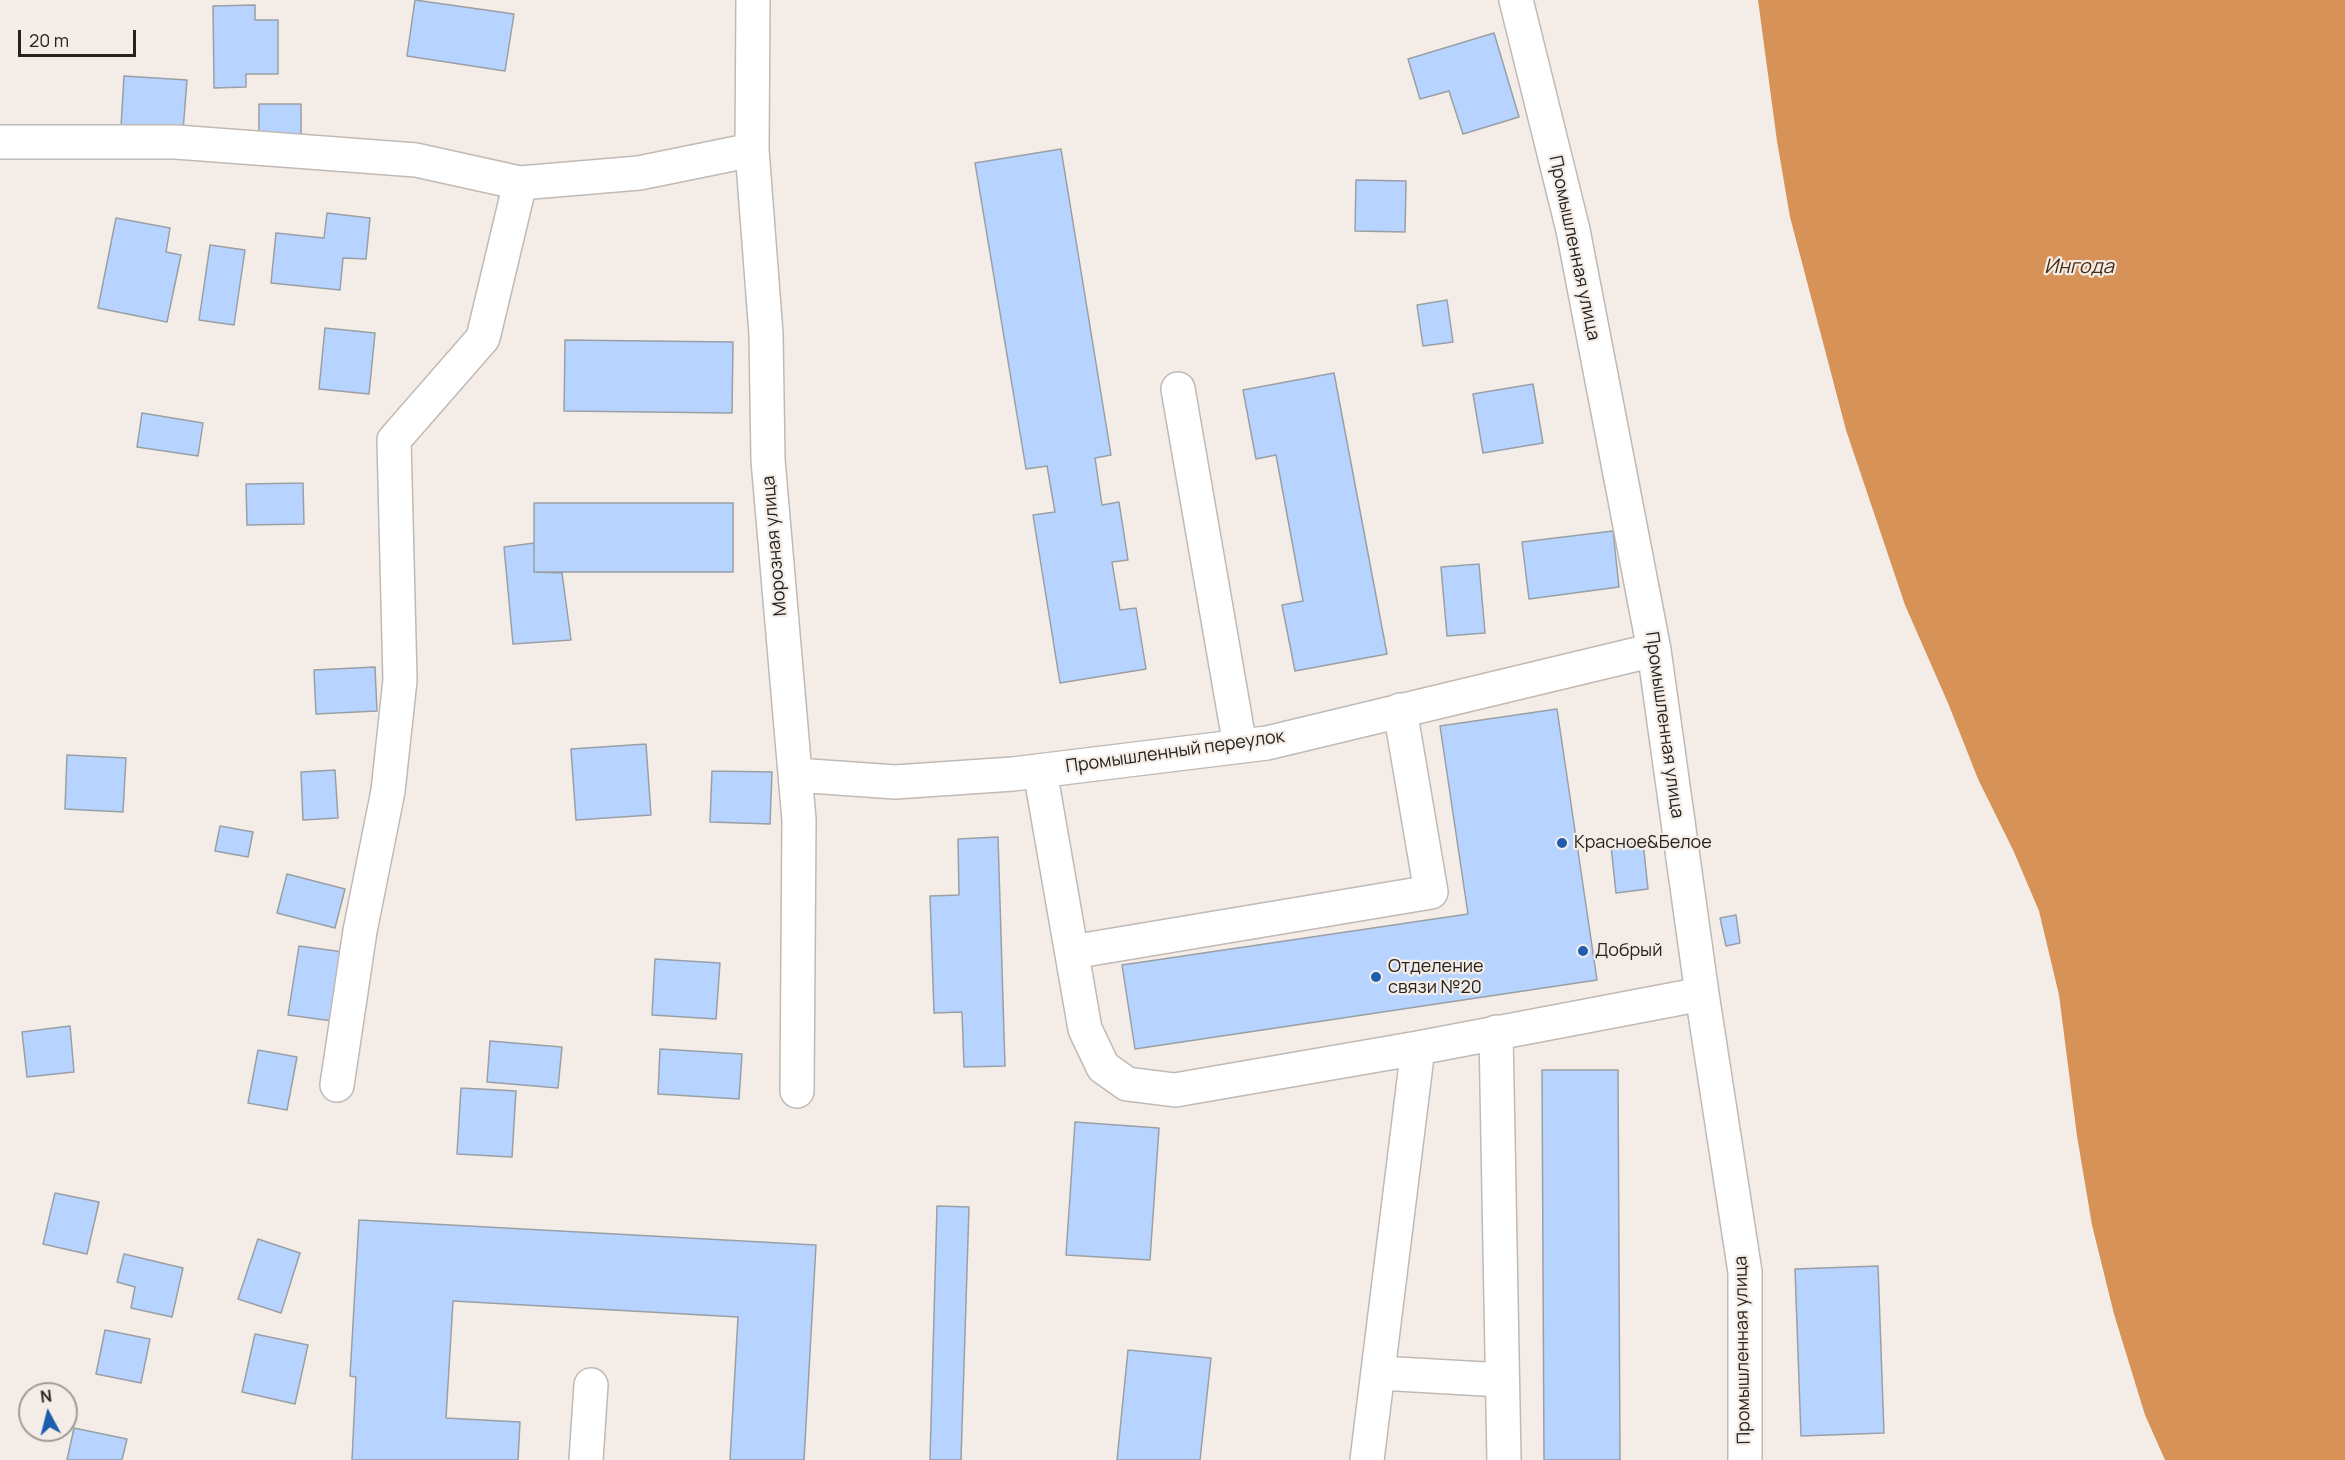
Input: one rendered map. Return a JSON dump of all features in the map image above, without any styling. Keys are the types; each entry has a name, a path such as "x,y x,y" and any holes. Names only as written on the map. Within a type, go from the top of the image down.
{"street":[{"name":"Морозная улица","path":"753,0 752,150 766,334 768,460 800,820 797,1091"},
{"name":"Промышленная улица","path":"1516,0 1573,230 1654,650 1702,994 1745,1272 1745,1460"},
{"path":"0,142 176,141 416,160 519,183 639,173 752,150"},
{"path":"337,1085 360,931 388,791 400,680 394,440 483,338 519,183"},
{"path":"1178,389 1240,746"},
{"name":"Промышленный переулок","path":"796,775 895,782 1040,771 1267,743 1654,650"},
{"path":"1072,952 1431,892 1401,711"},
{"path":"1040,771 1085,1029 1104,1067 1127,1084 1175,1090 1418,1048 1702,994"},
{"path":"1496,1032 1504,1460"},
{"path":"1367,1460 1418,1048"},
{"path":"1379,1373 1502,1380"},
{"path":"586,1460 591,1385"}],"water":[{"name":"Ингода","path":"1758,0 2345,0 2345,1460 2165,1460 2145,1415 2114,1314 2092,1225 2077,1136 2059,995 2039,911 2014,852 1978,779 1905,605 1846,430 1790,217"}],"building":[{"path":"415,0 514,14 505,71 407,56"},
{"path":"255,5 255,20 278,20 278,74 246,74 246,87 214,88 213,6"},
{"path":"1494,33 1519,117 1463,134 1449,91 1420,99 1408,59"},
{"path":"124,76 187,80 183,131 121,127"},
{"path":"259,104 301,104 301,134 259,135"},
{"path":"1061,149 1111,455 1095,458 1102,505 1119,502 1128,560 1112,562 1120,610 1136,608 1146,669 1060,683 1033,515 1055,512 1047,466 1026,469 975,163"},
{"path":"1356,180 1406,181 1405,232 1355,231"},
{"path":"327,213 370,218 366,259 343,258 340,290 271,283 276,233 324,238"},
{"path":"116,218 170,228 166,252 181,255 167,322 98,308"},
{"path":"210,245 245,250 234,325 199,320"},
{"path":"1447,300 1453,342 1423,346 1417,305"},
{"path":"325,328 375,333 369,394 319,389"},
{"path":"565,340 733,342 732,413 564,411"},
{"path":"1334,373 1387,654 1295,671 1282,605 1303,601 1276,455 1256,459 1243,390"},
{"path":"1533,384 1543,443 1483,453 1473,394"},
{"path":"142,413 203,423 198,456 137,447"},
{"path":"303,483 304,524 247,525 246,484"},
{"path":"534,503 733,503 733,572 534,572"},
{"path":"1613,531 1619,587 1529,599 1522,542"},
{"path":"534,543 534,572 562,573 571,640 513,644 504,547"},
{"path":"1479,564 1485,633 1447,636 1441,567"},
{"path":"375,667 377,711 316,714 314,670"},
{"path":"1557,709 1597,980 1135,1049 1122,965 1468,914 1440,726"},
{"path":"646,744 651,815 576,820 571,749"},
{"path":"67,755 126,758 123,812 65,809"},
{"path":"335,770 338,818 303,820 301,772"},
{"path":"712,771 772,772 770,824 710,822"},
{"path":"220,826 253,832 248,857 215,851"},
{"path":"998,837 1005,1066 964,1067 962,1012 934,1013 930,896 959,895 958,839"},
{"path":"1643,842 1648,889 1616,893 1611,846"},
{"path":"287,874 345,889 335,928 277,913"},
{"path":"1736,915 1740,943 1726,946 1720,918"},
{"path":"299,946 351,953 340,1022 288,1015"},
{"path":"655,959 720,963 716,1019 652,1015"},
{"path":"70,1026 74,1072 27,1077 22,1032"},
{"path":"490,1041 562,1047 558,1088 487,1082"},
{"path":"660,1049 742,1054 739,1099 658,1094"},
{"path":"258,1050 297,1057 287,1110 248,1103"},
{"path":"1542,1070 1618,1070 1620,1460 1544,1460"},
{"path":"461,1088 516,1091 512,1157 457,1154"},
{"path":"1075,1122 1159,1128 1150,1260 1066,1255"},
{"path":"55,1193 99,1202 87,1254 43,1244"},
{"path":"937,1206 969,1207 961,1460 930,1460"},
{"path":"359,1220 816,1245 804,1460 730,1460 738,1317 453,1301 446,1418 520,1422 518,1460 352,1460 356,1377 350,1376"},
{"path":"258,1239 300,1253 281,1313 238,1299"},
{"path":"124,1254 183,1268 172,1317 131,1308 135,1287 117,1282"},
{"path":"1878,1266 1884,1433 1801,1436 1795,1269"},
{"path":"105,1330 150,1339 141,1383 96,1374"},
{"path":"255,1334 308,1345 295,1404 242,1392"},
{"path":"1128,1350 1211,1358 1200,1460 1117,1460"},
{"path":"78,1429 127,1439 122,1460 67,1460 71,1442 78,1442"}],"place":[{"name":"Красное&Белое","path":"1562,843"},
{"name":"Добрый","path":"1583,951"},
{"name":"Отделение связи №20","path":"1376,977"}]}
